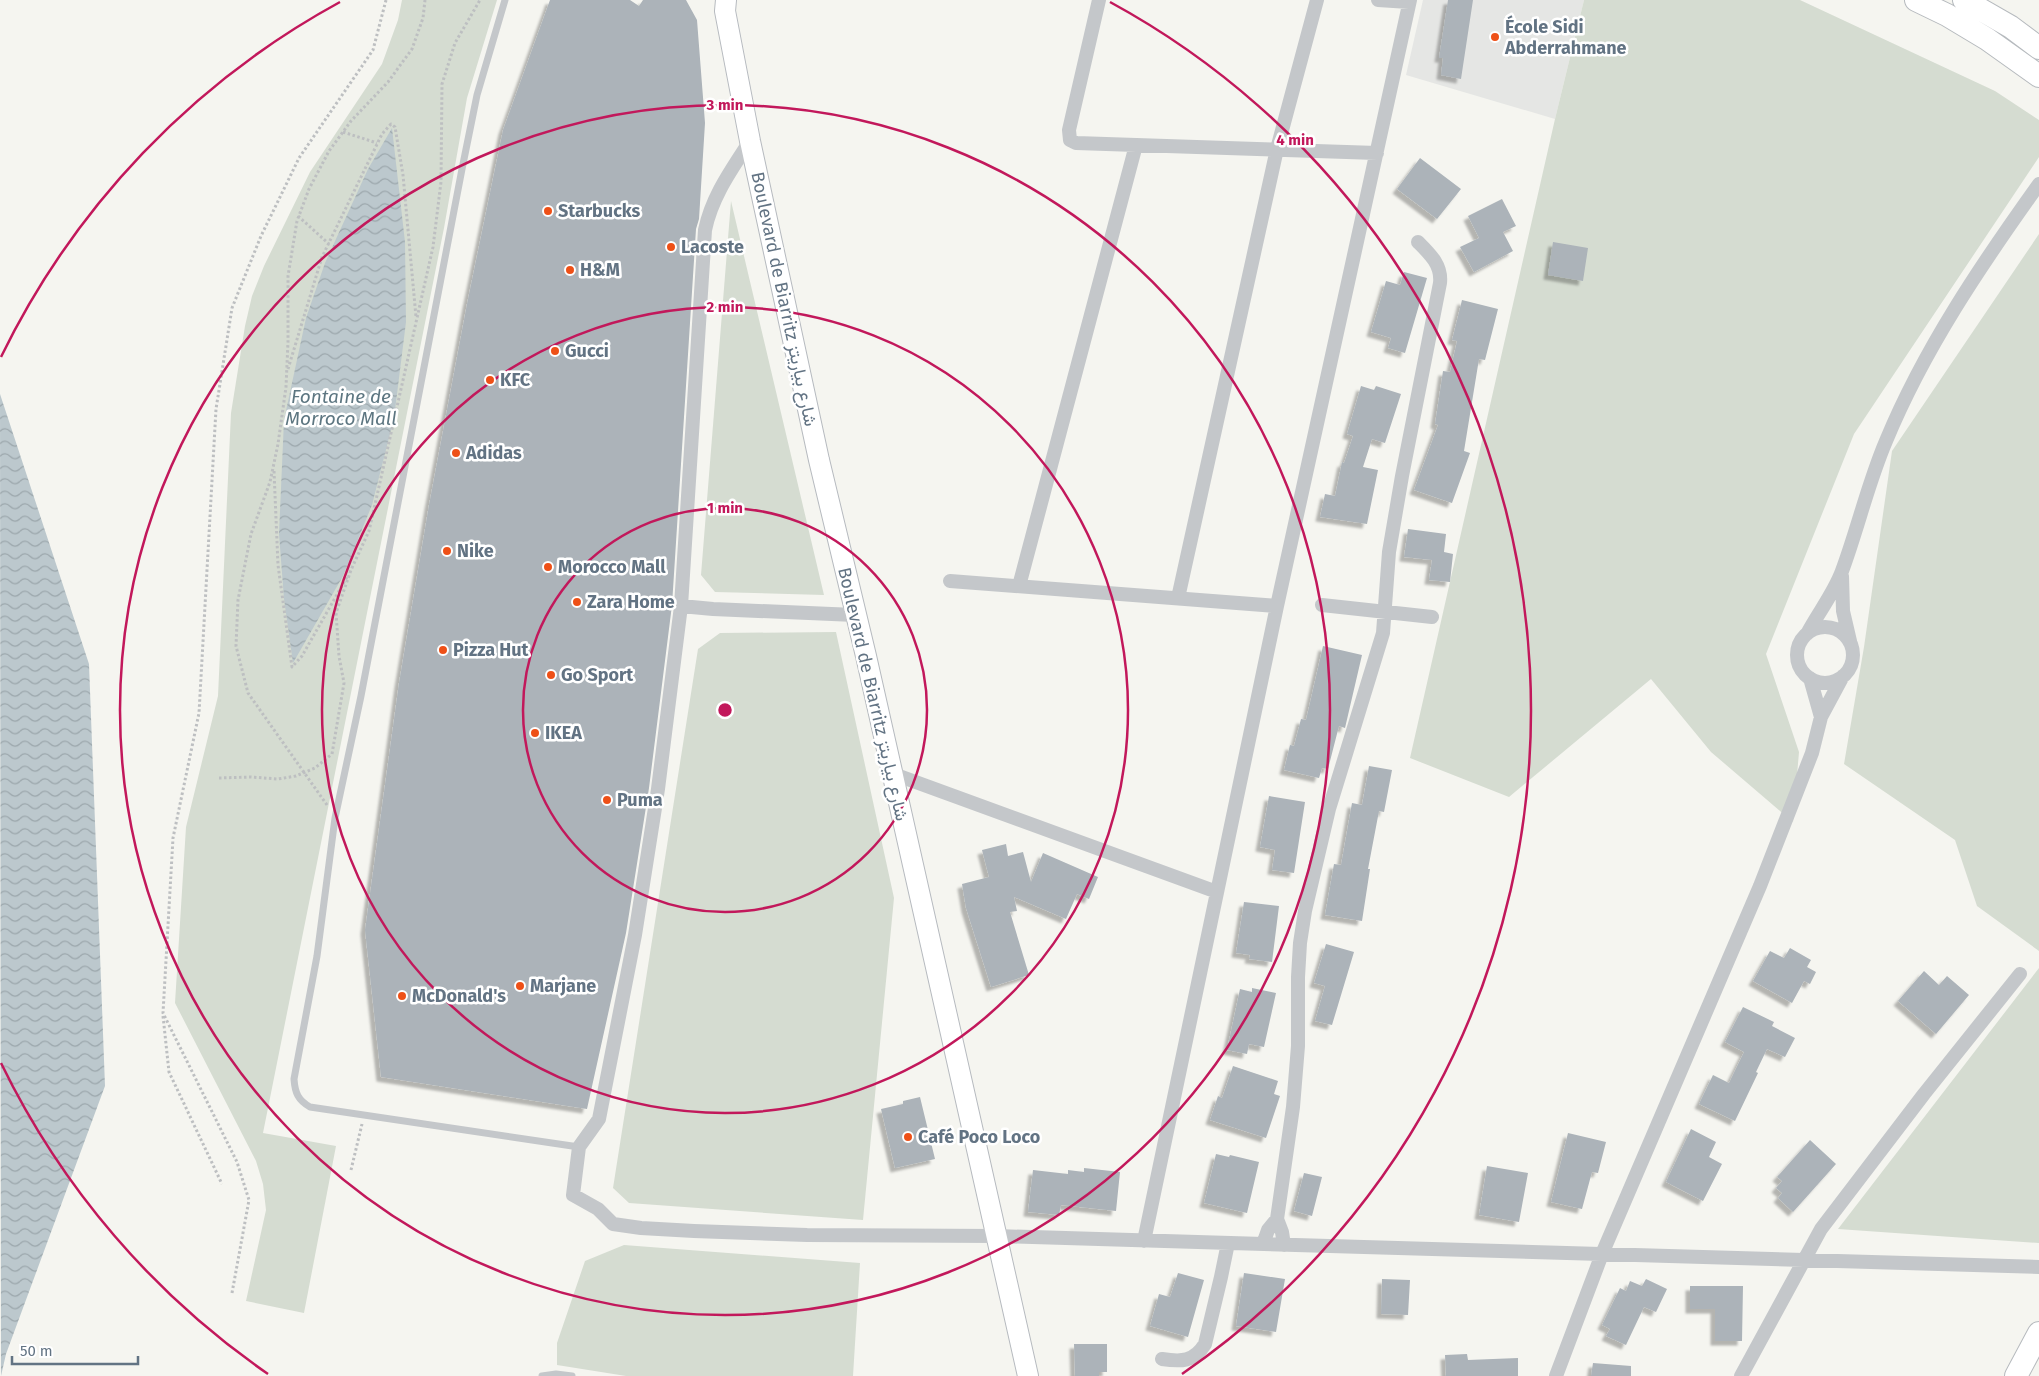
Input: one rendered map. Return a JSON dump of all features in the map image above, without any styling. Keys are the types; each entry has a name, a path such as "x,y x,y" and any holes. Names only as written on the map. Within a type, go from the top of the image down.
{"main road":[{"path":"1916,0 1947,15 1987,39 2039,76"},
{"path":"1964,0 2038,44"},
{"path":"2016,1376 2039,1334"}],"street":[{"path":"1098,0 1068,136 1070,140 1076,143 1376,153"},
{"path":"1178,598 1277,149 1317,0"},
{"path":"1144,1241 1277,606 1410,1 1378,0"},
{"name":"Boulevard de Biarritz شارع بياريتز","path":"721,3 855,615 866,656 1028,1376"},
{"path":"750,141 718,192 708,214 704,230 681,606 658,789 636,935 600,1120 579,1148 573,1195 598,1209 613,1224 627,1227 807,1235 996,1236 2039,1267"},
{"path":"1019,586 1136,145"},
{"path":"1843,676 1827,682 1810,678 1804,673 1797,657 1798,648 1842,573 1873,474 1904,402 1963,295 1992,249 2039,184"},
{"path":"1284,1245 1277,1219 1293,1107 1298,1046 1300,943 1305,911 1329,809 1379,649 1389,552 1441,276 1436,262 1418,242"},
{"path":"1556,1376 1602,1254 1760,886 1812,753 1821,717 1852,661 1851,644 1843,611 1842,573"},
{"path":"950,581 1277,606"},
{"path":"1322,605 1432,617"},
{"path":"681,606 713,610 855,615"},
{"path":"1807,634 1814,629 1832,628 1846,637 1851,644"},
{"path":"1810,678 1821,717"},
{"path":"891,773 1217,892"},
{"path":"1741,1376 1802,1260 1821,1229 1947,1064 2020,974"},
{"path":"1263,1244 1268,1230 1277,1219"},
{"path":"1162,1359 1187,1360 1200,1352 1205,1344 1228,1243"}],"lane":[{"path":"505,0 477,95 361,696 335,818 317,956 294,1079 298,1096 301,1102 306,1104 364,1116 579,1148"},
{"path":"542,1376 556,1374 572,1376"}],"path":[{"path":"222,1184 169,1072 162,1013 173,838 199,713 216,409 232,308 261,236 299,158 372,50 386,0"},
{"path":"335,818 305,772 248,694 236,646 238,600 251,534 270,482 274,465 287,375 288,276 298,216 309,189 329,152 351,121 388,82 412,48 422,18 425,0"},
{"path":"219,778 251,777 278,779 315,768 332,754 344,683 339,656 336,612 352,568 369,531 433,247 441,182 442,84 455,43 480,0"},
{"path":"287,375 322,257 382,134 390,124 395,127 403,175 417,320"},
{"path":"343,132 378,143"},
{"path":"298,216 329,244"},
{"path":"274,465 278,565 292,668 302,656 352,568"},
{"path":"162,1013 238,1162 248,1200 232,1294"},
{"path":"351,1170 364,1116"}],"shaded area":[{"path":"402,0 497,0 467,98 444,228 263,1133 336,1146 304,1313 246,1301 266,1210 263,1184 256,1161 175,1003 186,827 218,696 231,413 245,326 252,296 264,266 310,172 382,64 398,20"},
{"name":"École Sidi Abderrahmane","path":"1423,0 1584,0 1555,119 1406,75"},
{"path":"1584,0 1800,0 1995,91 2039,120 2039,157 1854,434 1766,654 1799,752 1793,822 1711,752 1651,679 1509,797 1410,758 1555,119"},
{"path":"731,201 824,595 715,592 701,575"},
{"path":"2039,234 2039,951 1977,906 1955,840 1844,764 1864,647 1892,451"},
{"path":"836,632 894,898 863,1220 629,1203 613,1188 698,649 720,633"},
{"path":"2039,968 2039,1243 1838,1229"},
{"path":"624,1245 860,1263 853,1376 626,1376 557,1365 557,1343 585,1261"}],"water":[{"name":"Fontaine de Morroco Mall","path":"392,128 405,242 406,322 394,418 372,505 343,576 293,663 284,599 279,534 284,420 306,318 325,263 368,169"},
{"path":"0,394 89,664 105,1086 6,1354 1,1376"}],"building":[{"name":"Morocco Mall","path":"550,0 630,0 639,6 643,0 686,0 697,20 705,123 699,219 696,229 672,605 649,788 626,933 587,1109 381,1077 365,930 399,683 429,505 467,304 503,130"},
{"path":"1448,0 1473,0 1461,79 1441,75 1443,58 1439,58"},
{"path":"1420,158 1461,189 1437,219 1397,189"},
{"path":"1502,199 1516,226 1503,232 1513,251 1474,272 1460,247 1479,238 1468,216"},
{"path":"1553,242 1588,248 1583,281 1548,275"},
{"path":"1404,272 1427,278 1405,353 1388,348 1391,338 1371,332 1386,281 1400,285"},
{"path":"1462,300 1498,309 1485,360 1479,359 1464,451 1470,453 1452,503 1414,490 1438,425 1435,424 1443,371 1450,372 1457,341 1452,340"},
{"path":"1361,386 1374,390 1376,386 1401,394 1385,443 1372,439 1363,467 1378,470 1367,524 1320,517 1325,494 1335,496 1342,462 1344,463 1353,436 1347,434"},
{"path":"1408,529 1446,534 1444,552 1453,554 1450,582 1429,580 1432,560 1404,557"},
{"path":"1323,646 1362,655 1345,728 1339,726 1328,769 1322,768 1319,778 1284,770 1290,745 1294,746 1301,719 1306,720"},
{"path":"1369,766 1392,770 1384,812 1379,811 1368,869 1370,869 1362,921 1325,915 1334,864 1341,865 1352,803 1362,805"},
{"path":"1269,796 1305,802 1294,873 1272,870 1275,850 1260,847"},
{"path":"1006,844 1008,856 1023,852 1031,882 1043,853 1098,877 1089,899 1077,894 1066,919 1014,897 1017,911 1010,912 1029,975 991,987 966,908 962,884 989,877 982,850"},
{"path":"1244,902 1279,906 1272,962 1249,959 1250,955 1236,953"},
{"path":"1326,944 1354,952 1332,1025 1315,1021 1325,986 1314,983"},
{"path":"1790,948 1811,960 1807,967 1816,972 1810,984 1804,981 1792,1003 1753,981 1770,951 1784,958"},
{"path":"1924,971 1939,985 1947,976 1969,995 1936,1034 1898,1001"},
{"path":"1252,988 1276,993 1264,1047 1249,1044 1247,1054 1227,1050 1240,989 1252,992"},
{"path":"1743,1007 1774,1022 1772,1026 1795,1038 1785,1057 1767,1049 1756,1072 1758,1073 1735,1121 1699,1104 1713,1075 1729,1083 1744,1052 1725,1042"},
{"path":"1233,1066 1278,1081 1274,1094 1280,1096 1266,1138 1210,1120 1218,1096 1222,1098"},
{"path":"920,1097 935,1159 895,1168 881,1109 903,1104 903,1101"},
{"path":"1691,1129 1716,1142 1709,1157 1722,1164 1703,1201 1666,1182"},
{"path":"1568,1133 1606,1142 1598,1173 1592,1172 1582,1209 1551,1202"},
{"path":"1810,1140 1836,1164 1793,1212 1778,1198 1782,1193 1776,1188 1782,1181 1777,1177"},
{"path":"1216,1154 1229,1157 1230,1155 1259,1162 1247,1213 1204,1203"},
{"path":"1487,1166 1528,1173 1519,1222 1479,1215"},
{"path":"1084,1168 1120,1172 1116,1211 1061,1205 1059,1215 1028,1212 1033,1170 1068,1174 1068,1170 1084,1172"},
{"path":"1304,1173 1322,1177 1312,1216 1294,1211"},
{"path":"1178,1273 1204,1280 1188,1337 1150,1326 1159,1294 1170,1297"},
{"path":"1244,1273 1285,1279 1276,1332 1236,1326"},
{"path":"1382,1279 1410,1280 1408,1315 1381,1314"},
{"path":"1646,1279 1667,1289 1656,1312 1644,1307 1626,1345 1606,1336 1610,1329 1602,1325 1620,1288 1626,1291 1630,1281 1642,1286"},
{"path":"1690,1286 1743,1286 1742,1341 1715,1341 1715,1309 1690,1309"},
{"path":"1074,1344 1107,1344 1107,1372 1099,1372 1099,1376 1075,1376"},
{"path":"1467,1354 1468,1360 1518,1358 1518,1376 1446,1376 1445,1355"},
{"path":"1593,1363 1631,1366 1631,1376 1591,1376"}],"place":[{"name":"École Sidi Abderrahmane","path":"1495,37"},
{"name":"Starbucks","path":"548,211"},
{"name":"Lacoste","path":"671,247"},
{"name":"H&M","path":"570,270"},
{"name":"Gucci","path":"555,351"},
{"name":"KFC","path":"490,380"},
{"name":"Adidas","path":"456,453"},
{"name":"Nike","path":"447,551"},
{"name":"Morocco Mall","path":"548,567"},
{"name":"Zara Home","path":"577,602"},
{"name":"Pizza Hut","path":"443,650"},
{"name":"Go Sport","path":"551,675"},
{"name":"IKEA","path":"535,733"},
{"name":"Puma","path":"607,800"},
{"name":"Marjane","path":"520,986"},
{"name":"McDonald's","path":"402,996"},
{"name":"Café Poco Loco","path":"908,1137"}]}
